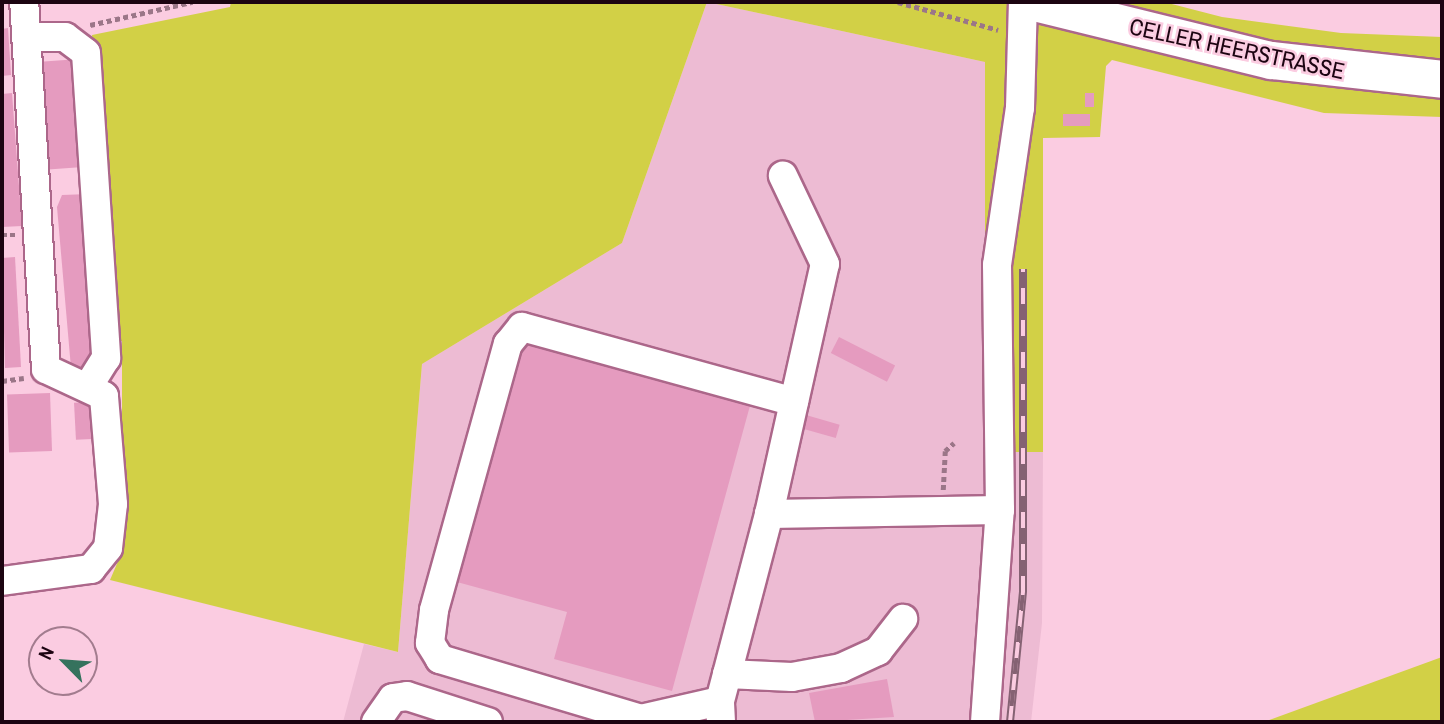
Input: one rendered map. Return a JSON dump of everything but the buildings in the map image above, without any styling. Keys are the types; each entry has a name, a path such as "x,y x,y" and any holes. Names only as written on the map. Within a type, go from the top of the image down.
{"main road":[{"name":"CELLER HEERSTRASSE","path":"1034,2 1271,60 1442,79"}],"lane":[{"path":"2,581 77,574 92,569 107,548 113,504 109,413 104,396 90,384 47,369 29,37 24,2"},
{"path":"981,719 993,659 1000,510 997,265 1020,108 1023,2"},
{"path":"29,37 65,37 86,54 106,358 90,384"},
{"path":"783,176 825,264 769,514 727,674 721,711 641,719 440,659 430,643 434,610 508,345 522,327 794,402"},
{"path":"769,514 1000,510"},
{"path":"727,674 792,677 841,667 878,651 903,619"},
{"path":"376,722 393,698 407,696 488,722"}],"path":[{"path":"78,26 192,2"},
{"path":"942,512 945,451 954,443"}],"shaded area":[{"path":"231,2 707,2 622,243 422,364 398,652 110,580 122,552 122,341 113,341 92,35 230,7"},
{"path":"707,2 985,62 985,452 1043,452 1042,623 1031,722 343,722 364,644 398,652 422,364 622,243"},
{"path":"707,2 1164,2 1222,17 1341,33 1442,37 1442,117 1324,113 1112,60 1106,66 1100,137 1043,138 1043,452 985,452 985,62"},
{"path":"1442,657 1442,722 1264,722"}],"railway":[{"path":"1010,722 1023,592 1023,269"}]}
